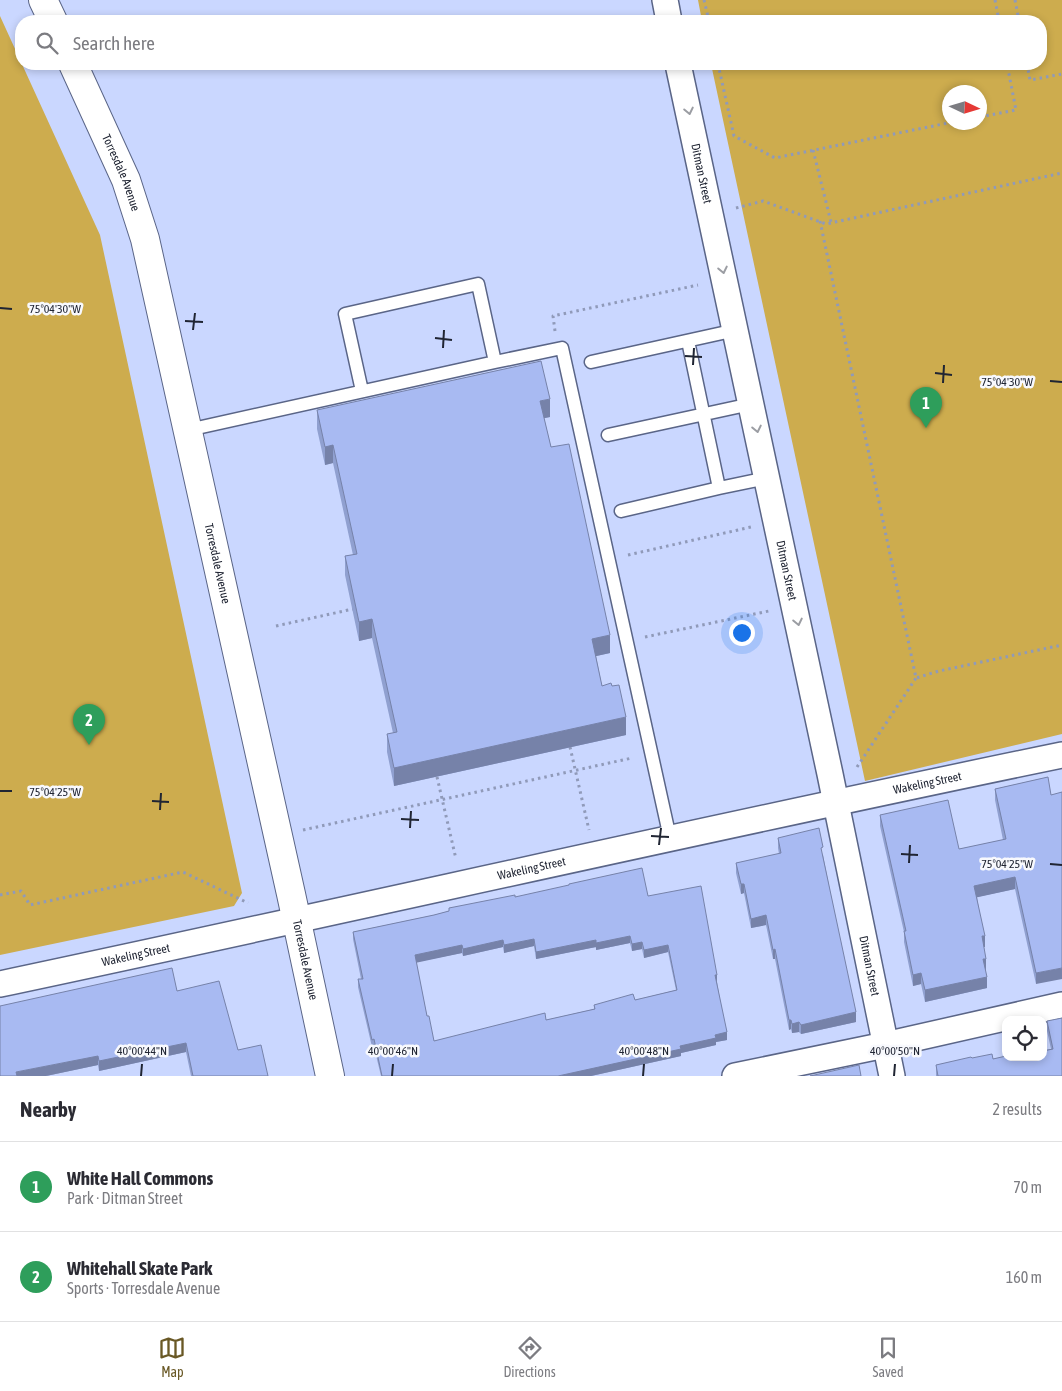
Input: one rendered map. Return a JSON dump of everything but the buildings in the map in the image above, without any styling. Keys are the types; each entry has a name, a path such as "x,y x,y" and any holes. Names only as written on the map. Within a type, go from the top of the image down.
{"main road":[{"path":"43,0 50,15"},
{"name":"Torresdale Avenue","path":"76,70 126,180 145,239 330,1076"}],"street":[{"path":"665,0 668,15"},
{"name":"Ditman Street","path":"679,70 836,802 892,1076"},
{"name":"Wakeling Street","path":"0,984 297,921 836,802 1062,755"},
{"path":"734,1076 885,1045 1062,1005"}],"lane":[{"path":"362,391 345,314 468,286 478,284 495,362"},
{"path":"591,362 736,330"},
{"path":"688,341 719,488"},
{"path":"188,430 562,348 670,838"},
{"path":"608,435 751,404"},
{"path":"621,511 767,478"}],"path":[{"path":"704,0 708,15"},
{"path":"994,0 998,15"},
{"path":"1015,0 1018,15"},
{"path":"719,70 734,136 775,158 942,124"},
{"path":"987,116 1016,110 1008,70"},
{"path":"1028,70 1030,80 1062,74"},
{"path":"813,150 831,223"},
{"path":"736,208 763,201 826,224 1062,173"},
{"path":"820,222 916,678"},
{"path":"558,348 552,316 701,284"},
{"path":"609,560 776,521"},
{"path":"626,641 794,605"},
{"path":"276,626 353,609"},
{"path":"857,767 916,678 939,671 1062,645"},
{"path":"570,747 595,855"},
{"path":"278,836 651,754"},
{"path":"437,777 463,884"},
{"path":"0,895 21,891 30,905 183,872 249,904"}],"shaded area":[{"path":"698,0 1062,0 1062,734 865,781 712,70 1047,70 1047,15 701,15"},
{"path":"0,16 15,49 15,70 25,70 100,235 242,893 234,906 0,955"}],"place":[{"name":"White Hall Commons","path":"926,428"},
{"name":"Whitehall Skate Park","path":"89,745"}]}
